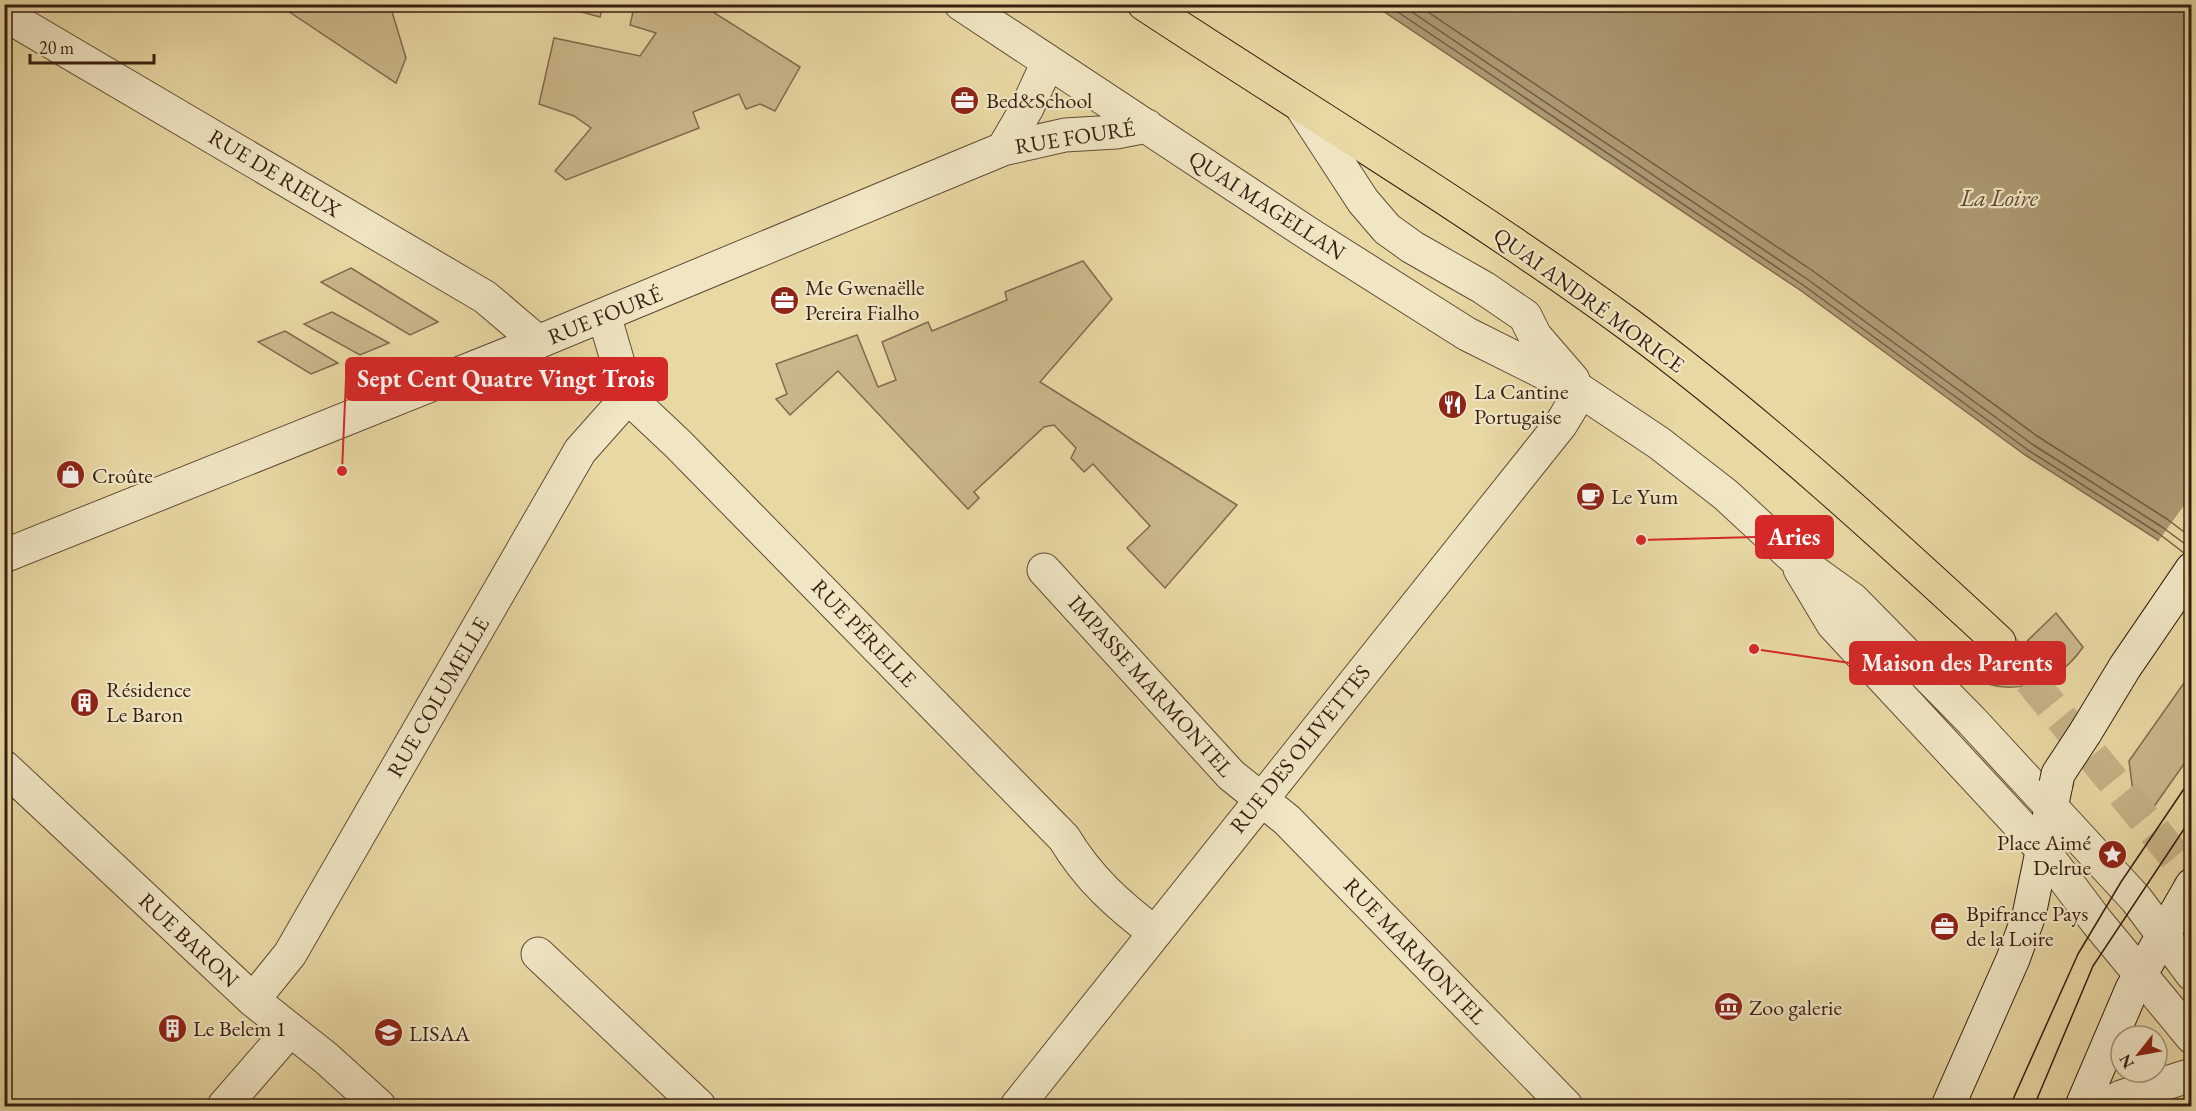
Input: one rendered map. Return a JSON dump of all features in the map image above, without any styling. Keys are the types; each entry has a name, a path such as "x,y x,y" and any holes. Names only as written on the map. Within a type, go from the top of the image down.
{"main road":[{"name":"QUAI ANDRÉ MORICE","path":"1144,4 1521,248 1690,372 1734,406 1869,522 1999,642"}],"street":[{"name":"QUAI MAGELLAN","path":"961,4 1309,234 1467,334 1581,391 1659,443 1701,476 1793,557 1853,600 1987,738 2054,796 2136,899 2168,924 2192,974"},
{"name":"RUE DE RIEUX","path":"4,14 485,297 538,342"},
{"name":"RUE FOURÉ","path":"1003,149 1027,108 1048,62"},
{"name":"QUAI MAGELLAN","path":"1303,109 1363,201 1387,229 1412,247 1484,288 1525,316 1535,336 1581,391"},
{"name":"RUE FOURÉ","path":"4,556 538,342 1003,149 1065,135 1116,132 1147,126"},
{"path":"604,315 628,397"},
{"name":"RUE DES OLIVETTES","path":"1017,1107 1259,800 1561,424 1581,391"},
{"name":"RUE PÉRELLE","path":"628,397 678,444 1064,838 1082,868 1126,910 1155,933"},
{"name":"RUE COLUMELLE","path":"253,1000 290,954 580,451 628,397"},
{"name":"QUAI MAGELLAN","path":"1793,557 1833,624 2042,849"},
{"path":"1948,1107 2029,915 2058,774 2132,657 2192,569"},
{"name":"IMPASSE MARMONTEL","path":"1044,570 1232,775 1259,800"},
{"name":"RUE BARON","path":"4,767 253,1000 326,1058 379,1107"},
{"name":"RUE MARMONTEL","path":"1259,800 1287,820 1566,1107"},
{"path":"2042,849 2097,922 2186,1031"},
{"path":"2082,1107 2141,974 2192,885"},
{"path":"538,954 699,1107"},
{"path":"224,1107 290,1030"},
{"path":"2105,1107 2121,1097 2192,1075"}],"shaded area":[{"path":"279,5 390,5 406,58 396,83"},
{"path":"556,5 603,5 600,17"},
{"path":"630,5 702,5 800,67 775,111 760,104 746,109 739,94 693,112 699,128 566,180 555,171 591,128 574,116 539,104 554,38 640,56 656,33 630,25 633,12"},
{"path":"1083,261 1112,299 1040,382 1237,505 1165,588 1127,548 1150,526 1093,464 1084,472 1071,458 1076,448 1054,425 1044,427 974,492 979,498 968,509 838,371 790,415 776,399 787,394 776,364 857,335 878,387 896,380 882,342 928,322 932,331 1007,300 1005,292"},
{"path":"351,268 438,322 410,335 321,282"},
{"path":"332,312 389,343 360,355 304,324"},
{"path":"285,331 338,363 311,374 258,342"},
{"path":"2056,613 2083,647 2074,659 2052,676 2027,686 2013,687 1984,683"},
{"path":"2191,673 2191,754 2148,815 2134,800 2129,761"}],"water":[{"name":"La Loire","path":"1374,5 2191,5 2191,566 2155,538 2025,455 1800,290"}],"pier":[{"path":"2192,494 2192,569 2157,543"}],"tunnel":[{"path":"1999,642 2192,877"}],"tram line":[{"path":"2010,1106 2078,954 2121,882 2192,777"},
{"path":"2034,1106 2093,966 2192,817"}],"place":[{"name":"Bed&School","path":"965,100"},
{"name":"Me Gwenaëlle Pereira Fialho","path":"784,300"},
{"name":"La Cantine Portugaise","path":"1453,404"},
{"name":"Sept Cent Quatre Vingt Trois","path":"342,471"},
{"name":"Croûte","path":"71,475"},
{"name":"Le Yum","path":"1590,496"},
{"name":"Aries","path":"1641,540"},
{"name":"Maison des Parents","path":"1754,649"},
{"name":"Résidence Le Baron","path":"85,702"},
{"name":"Place Aimé Delrue","path":"2112,855"},
{"name":"Bpifrance Pays de la Loire","path":"1945,926"},
{"name":"Zoo galerie","path":"1728,1007"},
{"name":"Le Belem 1","path":"172,1028"},
{"name":"LISAA","path":"388,1033"}]}
